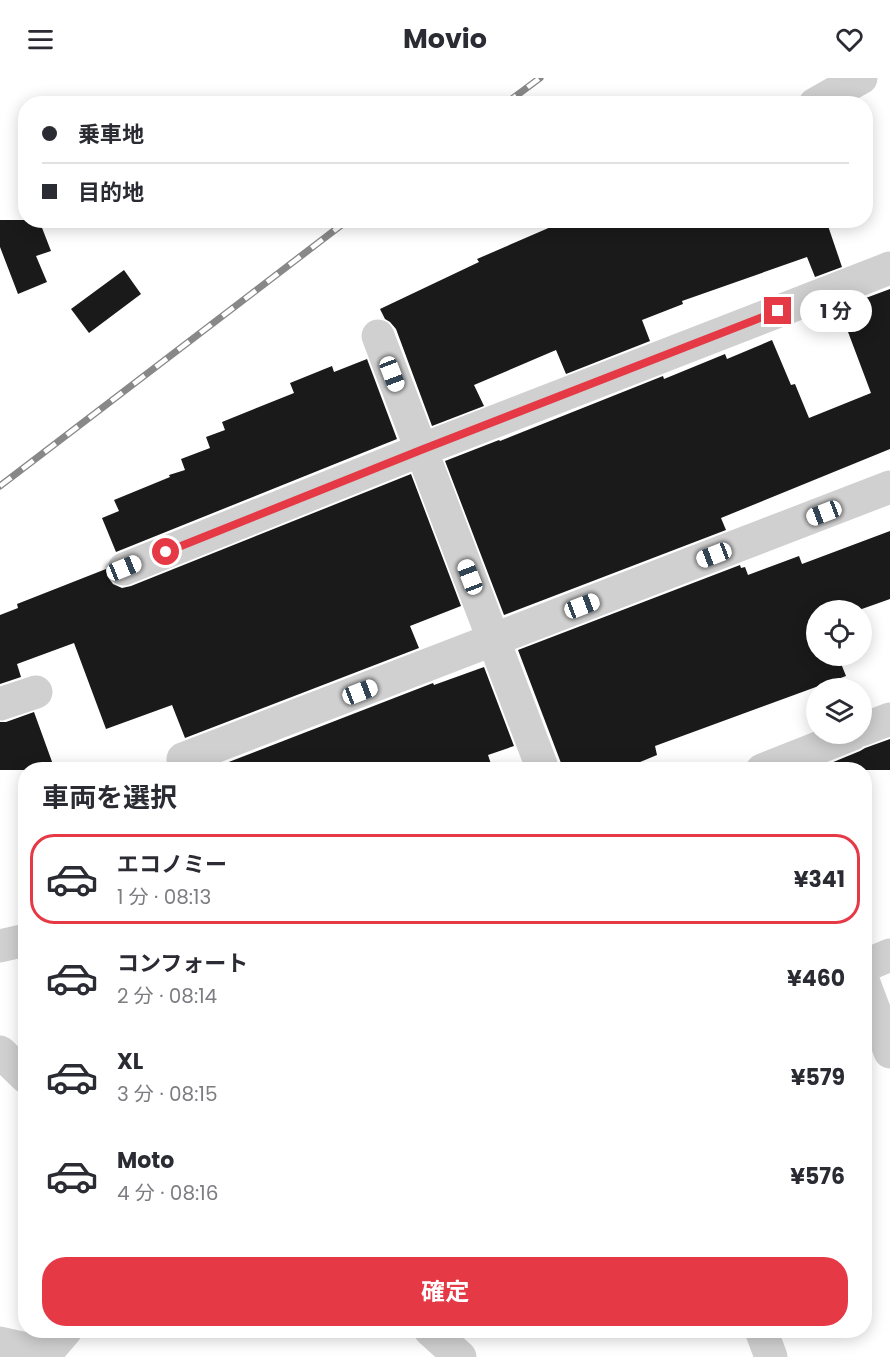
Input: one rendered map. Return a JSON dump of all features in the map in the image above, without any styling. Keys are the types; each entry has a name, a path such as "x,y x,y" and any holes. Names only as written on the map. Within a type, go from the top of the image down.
{"street":[{"path":"829,96 861,78"},
{"path":"124,568 890,268"},
{"path":"378,336 540,762"},
{"path":"184,762 183,759 890,487"},
{"path":"0,704 36,692"},
{"path":"872,726 890,719"},
{"path":"782,762 828,744"},
{"path":"0,946 18,942"},
{"path":"872,963 890,955"},
{"path":"872,1004 890,1052"},
{"path":"0,1052 18,1069"},
{"path":"439,1338 460,1357"},
{"path":"764,1338 771,1357"},
{"path":"0,1343 51,1347"}],"building":[{"path":"0,220 18,220 18,228 42,228 51,251 36,256 47,282 18,294 0,247"},
{"path":"549,228 829,228 842,267 815,277 807,257 682,301 683,304 642,320 650,341 566,374 556,350 474,385 484,406 432,426 396,329 385,319 380,309 479,262 477,259"},
{"path":"124,270 141,294 89,333 71,309"},
{"path":"890,289 890,449 721,518 726,530 504,615 445,461 663,376 664,379 725,354 727,359 772,340 791,385 795,384 809,418 871,393 839,308"},
{"path":"367,359 397,439 116,552 102,518 119,511 114,500 185,470 181,459 210,448 206,437 225,430 222,422 294,393 290,383 332,366 334,372"},
{"path":"411,474 461,606 410,626 419,648 185,738 172,705 106,729 74,643 17,664 21,677 0,684 0,615 18,608 17,604 106,569 107,576 113,584 122,588 131,586"},
{"path":"890,531 890,599 872,605 872,600 806,600 806,666 842,666 846,676 806,678 806,691 655,746 657,755 640,762 561,762 518,650 740,565 741,568 745,567 748,575 799,556 802,564"},
{"path":"484,667 514,746 488,755 490,762 229,762 433,683 434,685"},
{"path":"34,712 52,762 18,762 18,770 0,770 0,722"},
{"path":"890,739 890,770 872,770 872,762 833,762 860,751"}],"railway":[{"path":"516,96 540,78"},
{"path":"0,486 338,228"}],"route":[{"path":"166,552 778,311"}]}
